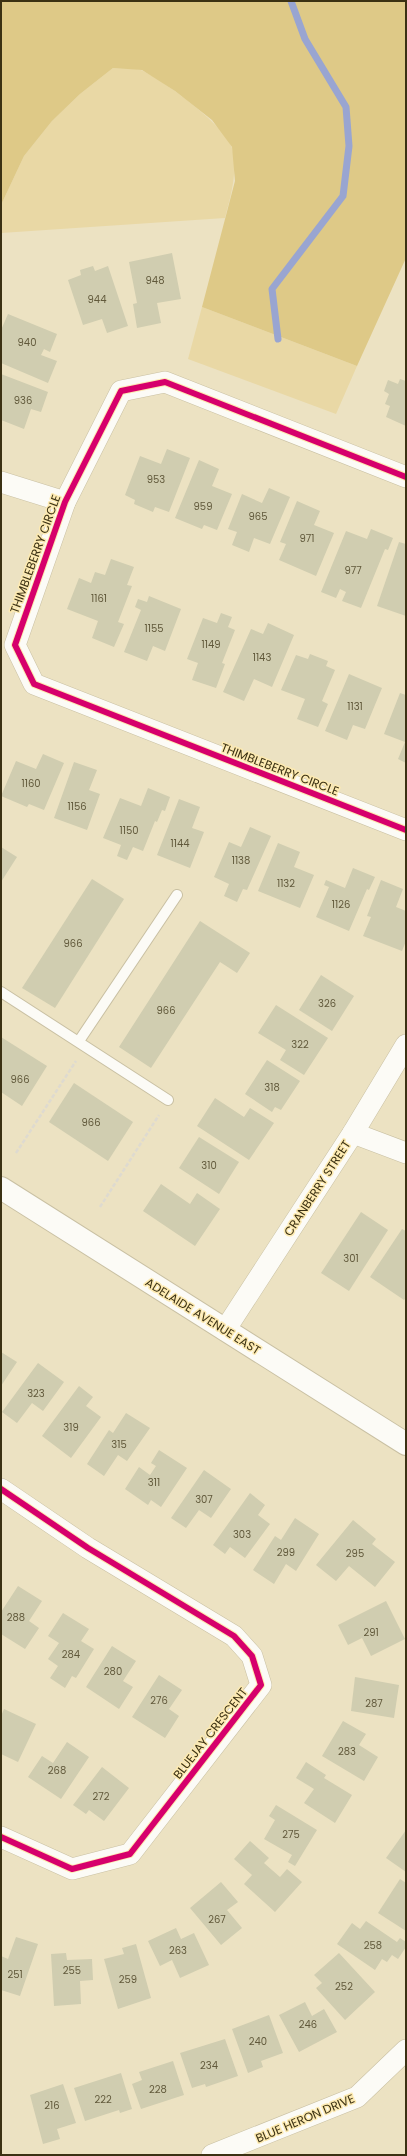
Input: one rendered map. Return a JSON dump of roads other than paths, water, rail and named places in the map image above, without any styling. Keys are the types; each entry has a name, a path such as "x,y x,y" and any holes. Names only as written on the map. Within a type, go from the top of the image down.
{"main road":[{"name":"ADELAIDE AVENUE EAST","path":"1,1188 406,1444"}],"street":[{"name":"THIMBLEBERRY CIRCLE","path":"406,477 165,382 121,391 65,502 15,645 34,684 406,830"},
{"path":"1,482 65,502"},
{"name":"CRANBERRY STREET","path":"225,1330 353,1133 406,1045"},
{"path":"353,1133 406,1153"},
{"name":"BLUEJAY CRESCENT","path":"1,1489 88,1548 234,1636 252,1656 261,1686 130,1854 72,1869 1,1837"},
{"name":"BLUE HERON DRIVE","path":"212,2155 270,2134 356,2097 406,2050"}],"lane":[{"path":"82,1043 177,895"},
{"path":"1,992 168,1100"}],"waterway":[{"path":"278,339 272,289 343,196 349,146 346,107 305,39 291,1"}]}
